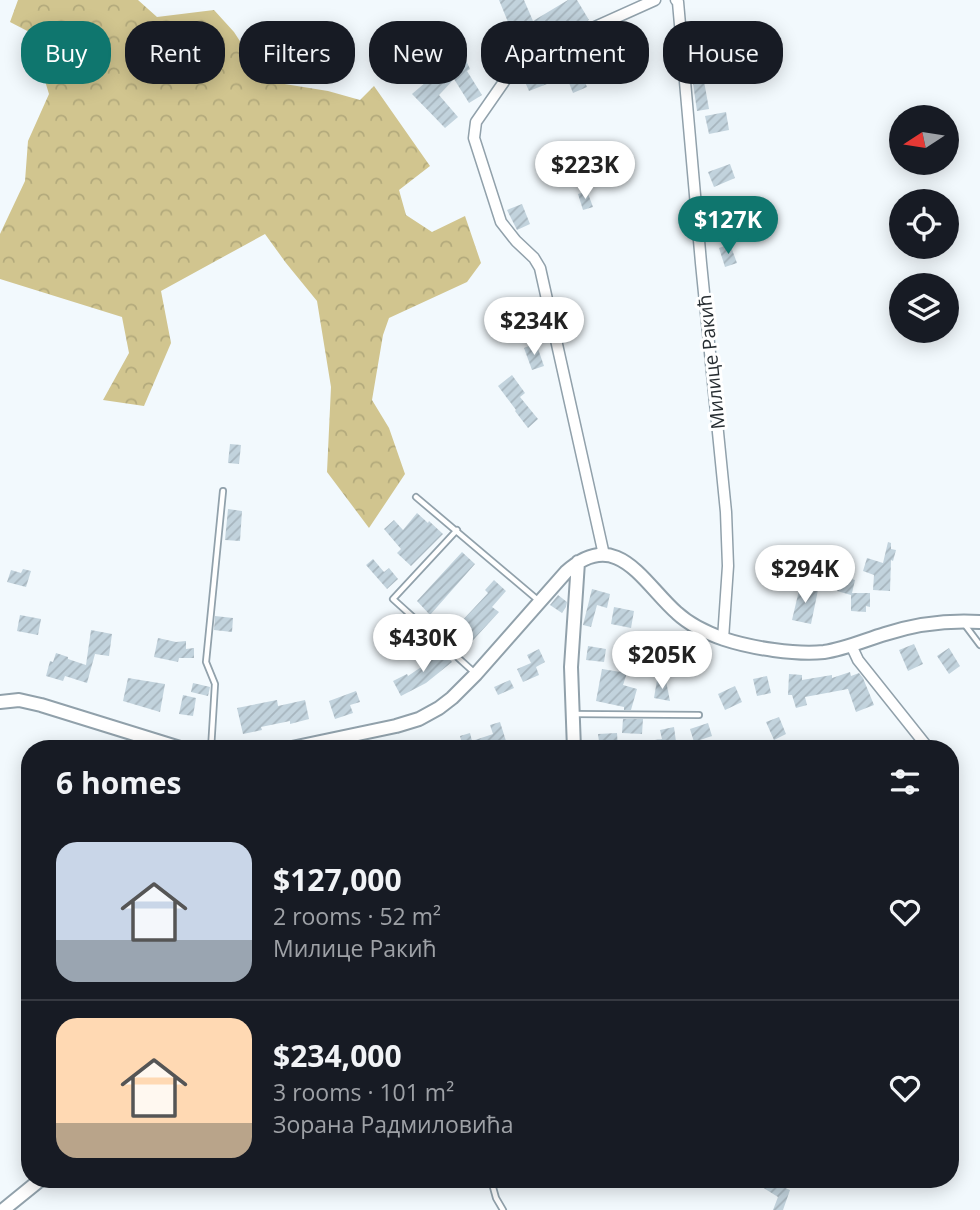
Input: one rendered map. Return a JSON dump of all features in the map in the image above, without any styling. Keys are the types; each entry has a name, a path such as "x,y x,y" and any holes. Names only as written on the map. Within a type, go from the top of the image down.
{"street":[{"path":"604,555 540,268 501,222 474,138 474,128 510,73 526,58 655,0"},
{"name":"Милице Ракић","path":"677,1 726,512 728,575 723,639"},
{"path":"330,740 419,719 446,704 476,674 561,577 578,562 590,557 615,556 626,561 666,602 701,629 723,639 773,649 805,653 827,651 918,625 980,622"},
{"path":"573,740 571,645 578,562"},
{"path":"851,645 858,660 922,740"},
{"path":"0,702 19,700 41,705 154,740"},
{"path":"3,1210 30,1188"}],"lane":[{"path":"212,740 215,684 206,662 223,491"},
{"path":"416,497 540,601"},
{"path":"457,530 393,600 476,674"},
{"path":"962,621 980,645"},
{"path":"572,714 699,715"},
{"path":"493,1188 503,1210"}],"green space":[{"path":"18,0 138,0 157,17 214,10 224,21 125,21 125,84 225,84 225,22 239,40 239,84 285,84 328,91 360,100 374,86 430,166 399,190 406,215 432,232 465,216 481,263 467,282 389,318 383,335 372,400 389,428 405,474 369,528 327,472 331,387 317,301 265,234 161,291 171,343 144,406 103,400 129,353 122,317 0,279 0,234 25,181 28,141 49,94 46,84 111,84 111,21 21,21 21,28 10,22"}],"building":[{"path":"499,0 524,0 533,21 508,21"},
{"path":"568,0 577,0 589,20 533,21"},
{"path":"467,71 482,95 469,103 457,84 467,84"},
{"path":"424,84 449,84 439,95 458,117 445,128 412,94"},
{"path":"526,84 547,84 529,91"},
{"path":"569,84 586,84 587,87 573,93"},
{"path":"693,84 705,84 709,109 697,111"},
{"path":"726,112 729,130 709,134 705,116"},
{"path":"730,164 735,178 714,187 708,172"},
{"path":"587,191 593,207 583,210 578,194"},
{"path":"522,204 530,224 517,230 507,210"},
{"path":"722,209 724,218 709,222 707,213"},
{"path":"730,244 737,263 725,267 719,248"},
{"path":"536,343 544,366 532,370 524,348"},
{"path":"512,375 525,393 520,397 538,419 528,428 498,386"},
{"path":"230,444 241,445 239,464 228,463"},
{"path":"228,509 242,511 240,541 225,540"},
{"path":"417,513 443,534 411,566 397,553 401,549 384,529 394,520 403,530"},
{"path":"888,542 891,543 891,549 896,550 893,561 891,560 890,591 873,590 874,575 863,571 867,558 883,563"},
{"path":"462,552 475,564 430,615 417,601"},
{"path":"783,552 802,555 800,573 780,570"},
{"path":"373,559 384,572 389,568 398,579 387,589 366,565"},
{"path":"23,569 31,571 26,587 7,582 11,570 21,573"},
{"path":"841,576 855,580 852,593 870,593 870,607 866,606 866,612 851,611 851,595 837,591"},
{"path":"494,580 506,591 492,607 499,612 464,650 448,633 488,593 485,590"},
{"path":"800,586 818,590 811,624 792,620"},
{"path":"592,589 610,594 607,608 597,605 591,627 583,625"},
{"path":"558,595 567,602 562,613 550,605"},
{"path":"614,607 634,611 631,628 611,624"},
{"path":"20,615 41,619 38,635 17,631"},
{"path":"215,616 233,618 232,632 214,630"},
{"path":"91,630 112,634 109,656 95,654 87,683 65,676 63,681 46,676 50,661 53,662 56,653 86,665"},
{"path":"639,632 664,636 657,656 633,648"},
{"path":"158,638 186,641 186,649 194,648 194,658 179,658 178,662 154,657"},
{"path":"914,644 923,664 908,671 899,650"},
{"path":"588,646 606,649 604,662 586,660"},
{"path":"949,648 960,666 949,674 937,656"},
{"path":"539,649 545,662 536,667 539,675 523,682 517,669 531,663 527,655"},
{"path":"673,649 691,650 690,663 673,662"},
{"path":"442,650 452,662 426,683 401,696 393,681 407,674 408,676"},
{"path":"602,669 627,673 623,685 637,689 631,710 596,701"},
{"path":"850,672 851,676 859,673 863,678 874,705 856,712 848,689 805,697 807,705 796,708 792,695 788,695 789,674 802,675 802,680 832,675 832,678"},
{"path":"767,676 771,693 757,696 753,679"},
{"path":"128,678 165,684 160,712 123,701"},
{"path":"510,680 514,688 498,695 494,687"},
{"path":"657,680 666,681 670,701 654,698"},
{"path":"193,683 210,687 208,696 191,692"},
{"path":"735,686 742,702 725,710 718,694"},
{"path":"356,691 360,702 350,705 353,713 335,719 329,701"},
{"path":"183,695 196,698 193,716 179,714"},
{"path":"277,700 278,706 305,700 309,719 261,727 262,730 243,734 237,708"},
{"path":"779,717 786,734 774,740 766,722"},
{"path":"623,719 643,719 642,734 622,733"},
{"path":"500,722 506,740 475,740 493,734 490,725"},
{"path":"708,723 712,736 693,740 690,729"},
{"path":"674,727 676,740 655,740 662,739 660,730"},
{"path":"470,733 472,740 461,740 460,736"},
{"path":"617,733 617,740 599,740 598,734"},
{"path":"764,1188 790,1190 783,1210 773,1210 778,1197"}]}
